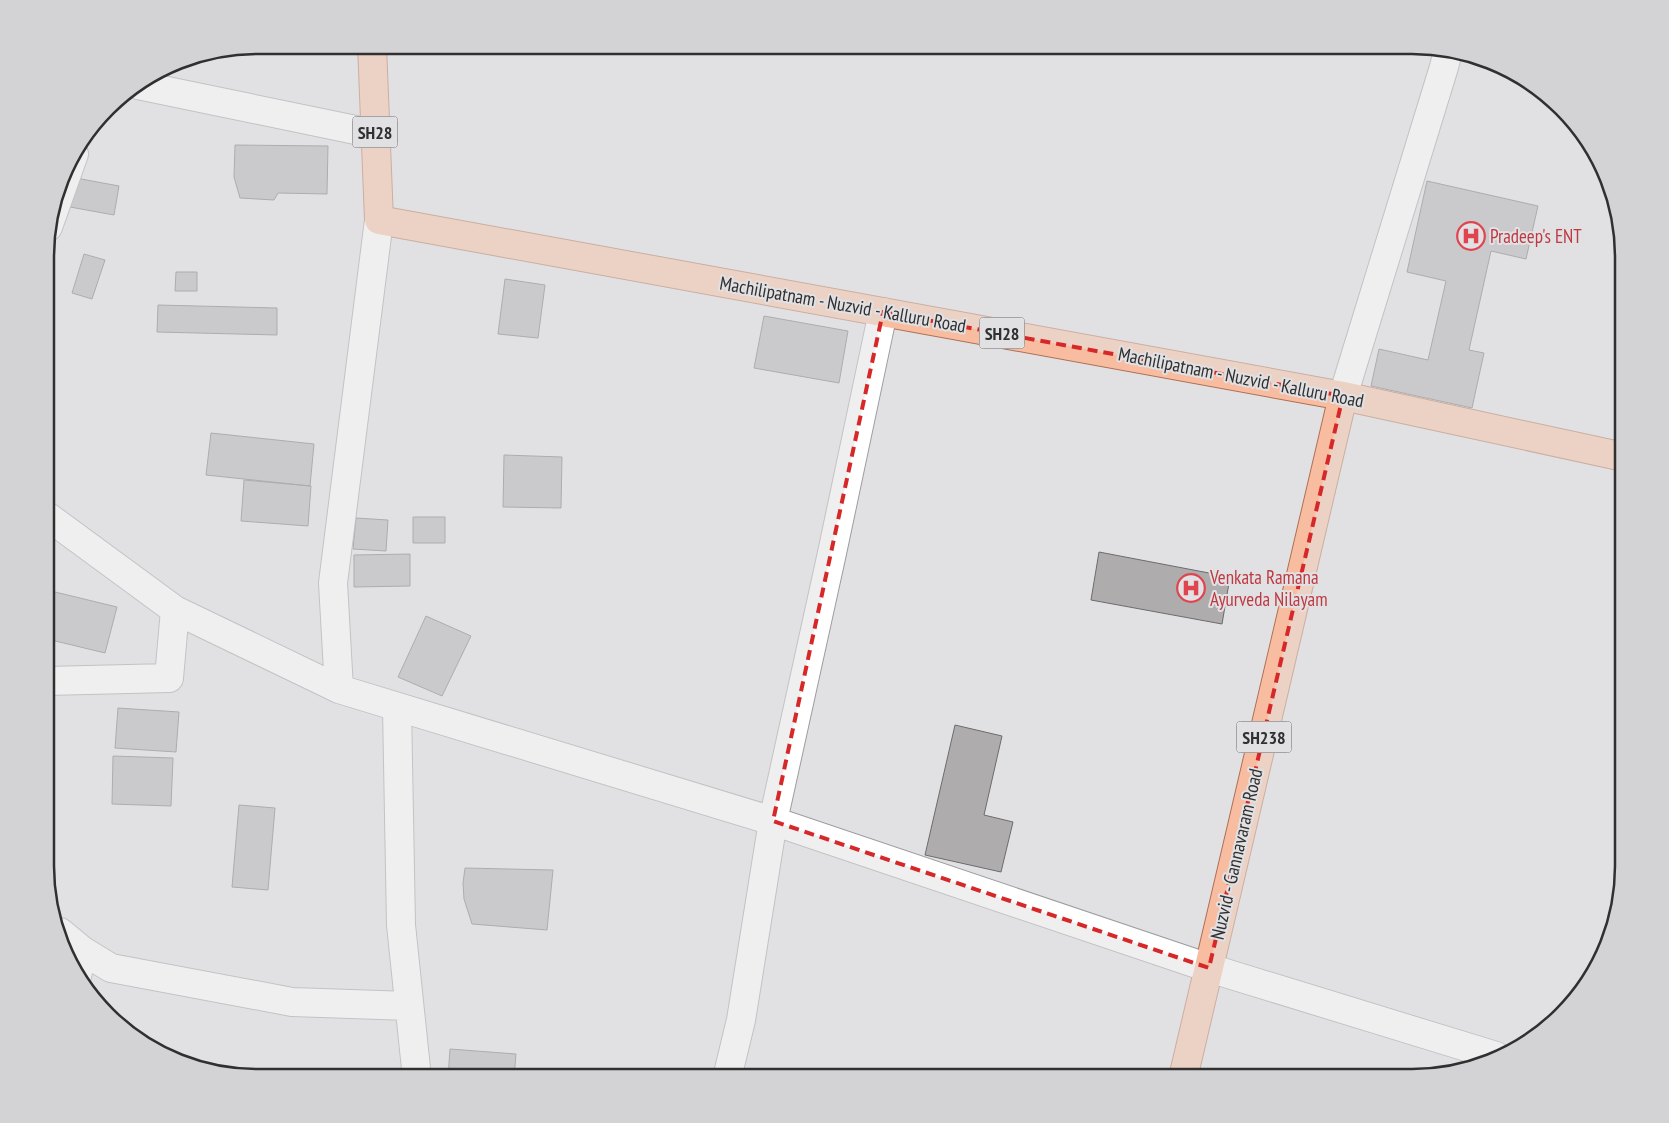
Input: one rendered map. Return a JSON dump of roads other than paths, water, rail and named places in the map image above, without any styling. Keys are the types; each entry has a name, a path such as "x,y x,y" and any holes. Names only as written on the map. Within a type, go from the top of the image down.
{"main road":[{"name":"SH28","path":"372,54 379,220"},
{"name":"Machilipatnam - Nuzvid - Kalluru Road","path":"379,220 1343,396 1615,456"},
{"name":"Nuzvid - Gannavaram Road","path":"1186,1069 1343,396"}],"street":[{"path":"1343,396 1447,57"},
{"path":"147,86 375,134"},
{"path":"338,688 333,583 379,220"},
{"path":"729,1069 741,1020 773,822 883,312"},
{"path":"54,521 175,610 338,688 773,822 1210,968 1490,1054"},
{"path":"54,681 169,678 175,610"},
{"path":"397,707 401,925 415,1069"},
{"path":"80,963 292,1002 409,1006"}],"place":[{"name":"Pradeep's ENT","path":"1471,236"},
{"name":"Venkata Ramana Ayurveda Nilayam","path":"1191,588"}]}
